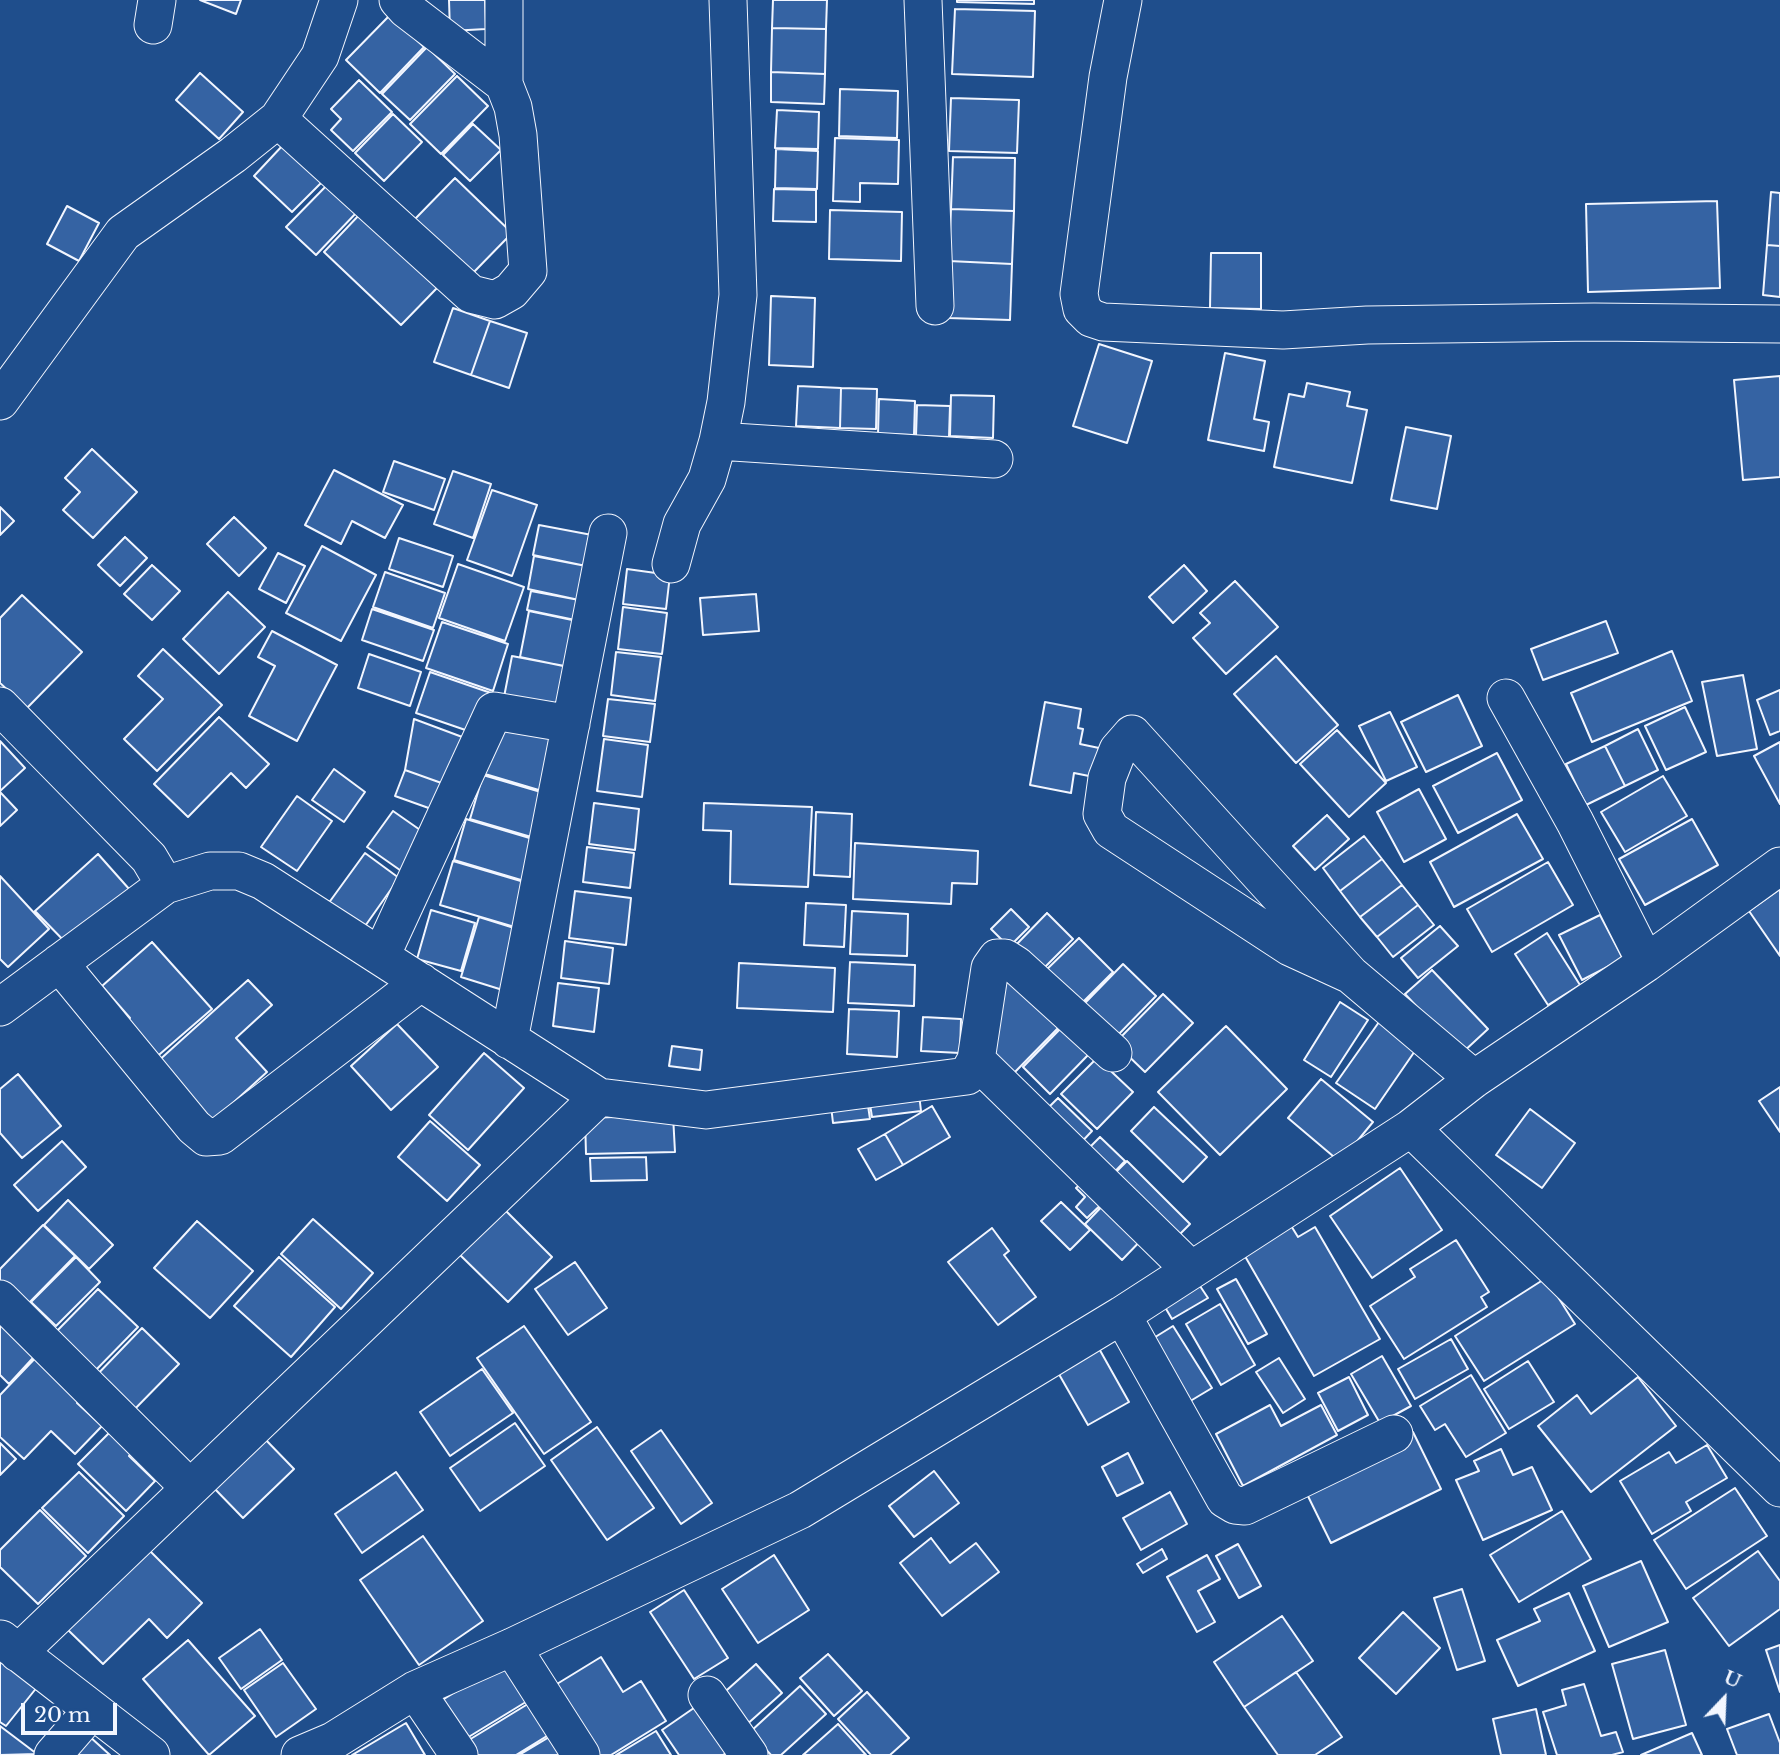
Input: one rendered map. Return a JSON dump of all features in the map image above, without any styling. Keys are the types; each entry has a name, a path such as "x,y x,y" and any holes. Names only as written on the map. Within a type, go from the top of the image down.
{"street":[{"path":"0,401 124,233 233,155 278,119 320,56 339,0"},
{"path":"398,0 504,84"},
{"path":"278,119 471,294 495,300 510,290 528,271 518,135 513,107 504,84 504,0"},
{"path":"671,565 682,524 707,479 718,441 726,402 738,295 728,0"},
{"path":"923,0 935,306"},
{"path":"1123,0 1108,77 1079,294 1082,309 1091,318 1103,322 1283,330 1367,325 1581,322 1780,324"},
{"path":"718,441 994,459"},
{"path":"509,1040 608,533"},
{"path":"1506,698 1575,822 1646,963"},
{"path":"0,706 149,858 165,885"},
{"path":"381,956 494,711 571,724"},
{"path":"1351,975 1290,947 1111,830 1102,814 1107,778 1118,750 1132,734 1351,975 1474,1079"},
{"path":"300,1755 333,1741 415,1690 512,1647 800,1510 1122,1315 1410,1128 1474,1079 1646,963 1780,866"},
{"path":"0,1007 165,885 210,871 239,871 263,881 599,1097 706,1110 967,1076 976,1060 990,968 998,958 1005,958 1016,965 1113,1053"},
{"path":"59,963 194,1127 206,1137 219,1136 421,982"},
{"path":"976,1060 1191,1270"},
{"path":"151,1755 9,1645 190,1488 599,1097"},
{"path":"1410,1128 1780,1488"},
{"path":"0,1299 190,1488"},
{"path":"1122,1315 1225,1499 1235,1505 1245,1506 1394,1434"},
{"path":"512,1647 581,1755"},
{"path":"415,1690 459,1755"},
{"path":"707,1695 749,1755"},
{"path":"53,1755 92,1710"}],"building":[{"path":"200,0 241,0 236,14"},
{"path":"449,0 485,0 486,29 450,31"},
{"path":"773,0 827,0 826,29 772,28"},
{"path":"1034,0 1034,4 957,2"},
{"path":"955,9 1035,11 1033,77 952,74"},
{"path":"390,15 424,47 380,93 346,60"},
{"path":"772,28 826,29 825,74 771,72"},
{"path":"427,47 455,74 410,120 382,94"},
{"path":"771,72 825,74 824,104 771,102"},
{"path":"200,73 243,112 219,139 176,100"},
{"path":"457,76 488,106 441,154 410,124"},
{"path":"359,80 392,112 353,151 331,130 341,119 331,109"},
{"path":"840,89 898,91 897,138 839,136"},
{"path":"951,98 1019,100 1017,153 949,151"},
{"path":"777,110 819,112 818,149 775,148"},
{"path":"393,114 422,142 384,181 355,153"},
{"path":"473,124 501,150 470,181 443,155"},
{"path":"835,138 899,140 898,184 860,183 860,202 833,201"},
{"path":"283,145 322,182 292,212 254,176"},
{"path":"776,149 818,151 817,189 775,188"},
{"path":"953,157 1015,158 1014,211 951,209"},
{"path":"455,178 512,233 472,274 415,219"},
{"path":"329,183 358,211 316,255 286,227"},
{"path":"774,189 816,190 816,222 773,221"},
{"path":"1771,192 1780,193 1780,246 1767,245"},
{"path":"1717,201 1720,288 1588,292 1586,204"},
{"path":"67,206 99,223 79,261 47,244"},
{"path":"951,209 1014,211 1012,264 949,261"},
{"path":"830,210 902,212 901,261 829,259"},
{"path":"360,214 437,288 401,325 324,252"},
{"path":"1767,245 1780,246 1780,297 1763,295"},
{"path":"1211,253 1261,253 1261,309 1210,308"},
{"path":"949,261 1012,264 1010,320 948,318"},
{"path":"771,296 815,298 813,367 769,365"},
{"path":"453,308 490,321 471,375 434,362"},
{"path":"490,321 527,333 509,388 471,375"},
{"path":"1099,344 1152,361 1127,443 1073,426"},
{"path":"1225,353 1265,361 1254,419 1269,422 1264,451 1208,440"},
{"path":"1780,376 1780,477 1743,480 1734,380"},
{"path":"1307,383 1350,392 1347,406 1367,410 1352,483 1274,467 1289,394 1304,397"},
{"path":"798,386 841,388 840,428 796,426"},
{"path":"841,388 877,389 876,429 840,428"},
{"path":"951,395 994,396 993,438 950,436"},
{"path":"879,399 915,401 914,435 878,434"},
{"path":"917,405 950,406 949,437 916,436"},
{"path":"1406,427 1451,436 1437,509 1391,500"},
{"path":"92,449 137,492 93,538 63,510 80,492 65,478"},
{"path":"394,461 445,479 434,510 383,492"},
{"path":"334,470 403,505 385,538 352,521 341,544 305,525"},
{"path":"453,471 491,484 473,538 434,524"},
{"path":"492,490 537,505 512,576 467,560"},
{"path":"0,507 14,521 0,535"},
{"path":"234,517 266,548 239,576 207,544"},
{"path":"539,525 592,535 586,566 533,555"},
{"path":"125,537 147,558 120,586 98,565"},
{"path":"399,538 453,556 443,587 389,569"},
{"path":"322,546 376,575 341,641 286,613"},
{"path":"278,553 305,566 286,603 259,589"},
{"path":"534,556 586,566 579,600 528,589"},
{"path":"458,564 524,587 505,641 439,618"},
{"path":"152,565 180,591 152,620 124,594"},
{"path":"1184,565 1207,591 1173,623 1149,597"},
{"path":"627,569 670,575 666,609 623,604"},
{"path":"385,572 445,593 433,628 373,607"},
{"path":"1235,581 1278,627 1226,674 1193,638 1210,623 1200,613"},
{"path":"531,591 579,600 575,620 527,610"},
{"path":"228,592 265,627 219,674 183,639"},
{"path":"756,594 759,631 703,635 700,598"},
{"path":"22,595 82,652 27,708 0,683 0,618"},
{"path":"623,607 667,613 662,654 618,649"},
{"path":"372,609 434,630 423,661 362,640"},
{"path":"529,611 577,621 568,667 520,657"},
{"path":"1606,621 1618,653 1543,680 1531,649"},
{"path":"442,622 508,644 493,691 426,668"},
{"path":"272,631 337,665 297,741 249,716 275,666 258,657"},
{"path":"163,649 222,705 157,771 124,739 163,699 138,676"},
{"path":"1672,651 1692,701 1592,742 1571,693"},
{"path":"616,652 661,657 655,701 611,695"},
{"path":"369,654 421,672 410,706 358,688"},
{"path":"512,656 575,668 567,709 504,697"},
{"path":"1276,656 1338,725 1296,763 1234,694"},
{"path":"430,672 491,693 477,734 416,713"},
{"path":"1743,675 1757,749 1717,756 1702,682"},
{"path":"1780,690 1780,731 1770,735 1757,700"},
{"path":"1458,695 1482,746 1426,772 1401,722"},
{"path":"608,699 655,704 650,742 603,736"},
{"path":"1045,702 1081,709 1078,728 1083,729 1080,744 1099,748 1094,777 1074,773 1071,793 1030,785"},
{"path":"1685,707 1706,752 1666,770 1645,726"},
{"path":"1390,712 1417,767 1386,781 1359,726"},
{"path":"219,717 269,764 246,788 231,773 188,817 154,784"},
{"path":"414,719 473,741 447,785 405,770"},
{"path":"500,723 558,740 542,791 485,774"},
{"path":"1638,729 1658,770 1625,786 1605,746"},
{"path":"1337,730 1386,783 1349,817 1300,764"},
{"path":"604,739 648,745 642,797 597,791"},
{"path":"0,741 25,768 0,791"},
{"path":"1780,742 1780,804 1754,756"},
{"path":"1605,746 1625,786 1586,805 1566,764"},
{"path":"1497,753 1522,800 1458,833 1433,786"},
{"path":"334,769 365,792 344,822 312,800"},
{"path":"405,770 447,785 437,811 395,796"},
{"path":"483,775 551,795 538,839 470,819"},
{"path":"1663,776 1687,816 1625,852 1601,812"},
{"path":"1419,789 1446,839 1404,862 1377,812"},
{"path":"0,792 17,810 0,826"},
{"path":"297,796 332,821 297,871 261,847"},
{"path":"594,803 639,809 635,850 589,844"},
{"path":"704,803 812,807 808,887 730,884 731,831 703,830"},
{"path":"393,811 433,839 407,875 367,847"},
{"path":"816,812 852,814 850,877 814,875"},
{"path":"1517,814 1543,859 1454,907 1430,862"},
{"path":"1327,815 1349,839 1315,870 1293,846"},
{"path":"466,819 543,842 531,883 454,860"},
{"path":"1692,819 1718,865 1645,905 1619,859"},
{"path":"1364,836 1382,859 1340,891 1323,868"},
{"path":"855,843 978,851 977,884 952,883 951,904 853,899"},
{"path":"587,847 634,853 630,888 583,882"},
{"path":"365,853 399,878 363,929 328,904"},
{"path":"98,854 130,890 69,946 35,911"},
{"path":"1382,859 1402,885 1360,917 1340,891"},
{"path":"453,861 531,884 518,928 440,905"},
{"path":"1548,862 1573,905 1492,952 1467,909"},
{"path":"0,876 49,929 8,967 0,959"},
{"path":"1402,885 1418,905 1377,937 1360,917"},
{"path":"1780,889 1780,956 1749,911"},
{"path":"575,891 631,898 626,945 569,938"},
{"path":"806,903 846,905 844,947 804,945"},
{"path":"1418,905 1434,925 1393,957 1377,937"},
{"path":"1011,909 1029,927 1009,947 991,929"},
{"path":"431,910 475,923 461,971 417,959"},
{"path":"852,911 908,914 907,956 850,954"},
{"path":"1047,913 1073,939 1039,973 1013,948"},
{"path":"1600,915 1623,959 1582,980 1559,935"},
{"path":"479,917 527,932 509,992 461,977"},
{"path":"1440,926 1458,946 1418,978 1401,958"},
{"path":"1547,933 1580,985 1548,1005 1515,954"},
{"path":"1079,938 1113,972 1077,1008 1042,974"},
{"path":"565,941 613,948 609,984 561,978"},
{"path":"152,942 212,1009 153,1060 123,1025 130,1018 102,986"},
{"path":"850,962 915,965 914,1006 848,1003"},
{"path":"739,963 835,968 833,1012 737,1008"},
{"path":"1123,964 1156,996 1117,1036 1084,1004"},
{"path":"1007,966 1062,1024 1013,1074 983,1045"},
{"path":"1432,970 1488,1029 1461,1054 1405,994"},
{"path":"248,980 272,1005 236,1038 267,1072 211,1123 156,1063"},
{"path":"558,983 599,988 594,1032 553,1026"},
{"path":"1163,994 1193,1023 1145,1072 1115,1043"},
{"path":"1340,1002 1368,1020 1331,1077 1304,1060"},
{"path":"849,1009 899,1011 897,1057 847,1054"},
{"path":"923,1017 961,1019 960,1053 921,1051"},
{"path":"1379,1022 1417,1048 1375,1109 1336,1083"},
{"path":"397,1024 438,1067 391,1110 351,1066"},
{"path":"1063,1026 1090,1053 1050,1094 1023,1067"},
{"path":"1226,1026 1287,1089 1220,1155 1158,1092"},
{"path":"672,1046 702,1050 700,1070 669,1066"},
{"path":"484,1053 524,1088 468,1150 429,1115"},
{"path":"1097,1058 1133,1092 1097,1129 1061,1094"},
{"path":"18,1074 61,1126 22,1158 0,1133 0,1089"},
{"path":"1321,1079 1373,1122 1340,1162 1288,1118"},
{"path":"918,1085 921,1111 872,1117 868,1092"},
{"path":"1780,1087 1780,1132 1759,1101"},
{"path":"866,1092 870,1119 833,1123 830,1097"},
{"path":"1058,1098 1092,1131 1073,1151 1038,1118"},
{"path":"932,1106 950,1137 903,1165 885,1134"},
{"path":"1154,1107 1207,1157 1183,1182 1131,1131"},
{"path":"1530,1109 1575,1143 1542,1188 1496,1155"},
{"path":"673,1115 675,1152 586,1154 585,1118"},
{"path":"430,1121 480,1165 447,1201 398,1157"},
{"path":"885,1134 903,1165 876,1180 858,1149"},
{"path":"1100,1137 1125,1161 1103,1184 1078,1159"},
{"path":"62,1141 86,1167 38,1211 14,1185"},
{"path":"646,1157 647,1180 591,1181 590,1158"},
{"path":"1127,1161 1190,1224 1168,1246 1104,1184"},
{"path":"1400,1168 1442,1230 1372,1278 1330,1216"},
{"path":"1088,1177 1109,1197 1087,1218 1076,1207 1085,1197 1076,1188"},
{"path":"1111,1197 1148,1233 1122,1260 1085,1224"},
{"path":"68,1200 113,1245 89,1269 44,1225"},
{"path":"1061,1202 1090,1230 1070,1250 1041,1221"},
{"path":"502,1207 552,1257 508,1302 457,1252"},
{"path":"313,1219 373,1273 341,1309 281,1254"},
{"path":"197,1221 253,1271 210,1318 154,1268"},
{"path":"1290,1224 1298,1237 1315,1227 1380,1339 1314,1376 1242,1251"},
{"path":"43,1225 75,1256 25,1307 0,1282 0,1269"},
{"path":"992,1228 1009,1251 1004,1255 1036,1297 998,1325 948,1262"},
{"path":"1456,1240 1489,1292 1481,1297 1487,1307 1404,1359 1370,1306 1415,1277 1410,1269"},
{"path":"76,1257 100,1282 56,1326 31,1302"},
{"path":"279,1257 335,1307 291,1357 234,1306"},
{"path":"575,1262 607,1308 568,1335 535,1289"},
{"path":"1194,1277 1208,1298 1172,1319 1159,1297"},
{"path":"1546,1278 1575,1324 1484,1381 1455,1336"},
{"path":"1236,1279 1267,1334 1248,1344 1217,1289"},
{"path":"98,1289 138,1327 92,1374 52,1336"},
{"path":"1220,1304 1255,1365 1221,1385 1186,1324"},
{"path":"0,1308 43,1347 9,1384 0,1375"},
{"path":"524,1326 591,1422 544,1454 477,1358"},
{"path":"1173,1326 1212,1388 1182,1406 1144,1344"},
{"path":"142,1328 179,1364 128,1416 92,1380"},
{"path":"1451,1339 1468,1369 1415,1399 1398,1369"},
{"path":"1097,1345 1129,1402 1088,1425 1056,1369"},
{"path":"44,1349 88,1391 77,1403 102,1426 75,1454 51,1431 24,1459 0,1437 0,1395"},
{"path":"1382,1356 1411,1406 1380,1423 1351,1374"},
{"path":"1279,1358 1305,1399 1283,1413 1256,1372"},
{"path":"1528,1361 1554,1402 1509,1429 1484,1389"},
{"path":"482,1369 513,1413 450,1456 420,1412"},
{"path":"1471,1375 1506,1433 1466,1457 1445,1424 1435,1430 1420,1406"},
{"path":"1349,1377 1368,1415 1338,1431 1318,1393"},
{"path":"1638,1377 1676,1426 1591,1492 1538,1426 1577,1395 1591,1414"},
{"path":"1270,1405 1281,1426 1321,1405 1337,1435 1243,1486 1216,1434"},
{"path":"515,1423 545,1466 480,1511 450,1468"},
{"path":"118,1424 139,1444 129,1456 155,1481 126,1511 78,1464"},
{"path":"597,1427 654,1508 607,1540 551,1460"},
{"path":"661,1430 712,1503 681,1524 631,1451"},
{"path":"1413,1432 1441,1489 1331,1543 1303,1486"},
{"path":"263,1437 294,1469 243,1518 212,1486"},
{"path":"0,1443 16,1459 0,1475"},
{"path":"1707,1445 1727,1478 1686,1502 1691,1511 1652,1534 1620,1481 1669,1452 1676,1463"},
{"path":"1501,1449 1513,1475 1532,1467 1552,1510 1483,1540 1456,1480 1479,1471 1474,1461"},
{"path":"1128,1453 1143,1483 1117,1496 1102,1467"},
{"path":"934,1471 959,1503 914,1537 889,1506"},
{"path":"79,1472 124,1516 88,1553 42,1508"},
{"path":"396,1472 423,1510 362,1553 335,1514"},
{"path":"1735,1488 1767,1536 1686,1589 1654,1540"},
{"path":"1170,1492 1187,1524 1141,1550 1123,1518"},
{"path":"40,1510 86,1556 38,1604 0,1567 0,1550"},
{"path":"1562,1511 1591,1559 1519,1602 1490,1555"},
{"path":"423,1536 483,1621 419,1665 360,1580"},
{"path":"931,1538 950,1563 976,1543 999,1572 942,1616 900,1563"},
{"path":"1238,1544 1261,1586 1239,1598 1216,1556"},
{"path":"147,1548 202,1603 167,1638 149,1619 103,1664 67,1629"},
{"path":"1162,1549 1167,1559 1143,1573 1137,1564"},
{"path":"1758,1551 1780,1581 1780,1609 1729,1646 1693,1598"},
{"path":"774,1555 809,1610 758,1643 722,1589"},
{"path":"1207,1555 1220,1579 1198,1591 1215,1622 1197,1632 1167,1577"},
{"path":"1641,1561 1668,1622 1609,1647 1583,1586"},
{"path":"1462,1589 1485,1661 1457,1670 1434,1598"},
{"path":"684,1590 728,1658 694,1679 650,1612"},
{"path":"1569,1593 1595,1651 1518,1686 1497,1640 1540,1621 1534,1609"},
{"path":"1403,1612 1440,1648 1396,1694 1359,1658"},
{"path":"1282,1616 1313,1661 1244,1707 1214,1662"},
{"path":"260,1629 282,1660 241,1689 219,1658"},
{"path":"188,1640 255,1716 209,1755 143,1679"},
{"path":"1780,1645 1780,1692 1766,1650"},
{"path":"1665,1650 1686,1725 1633,1739 1612,1664"},
{"path":"828,1654 862,1691 834,1716 800,1678"},
{"path":"0,1656 38,1686 6,1726 0,1722"},
{"path":"601,1657 623,1692 641,1681 666,1721 611,1755 594,1755 552,1687"},
{"path":"511,1658 534,1697 462,1741 439,1702"},
{"path":"283,1663 316,1709 276,1737 244,1690"},
{"path":"756,1664 782,1693 744,1727 718,1698"},
{"path":"1296,1672 1342,1737 1315,1755 1278,1755 1244,1707"},
{"path":"1584,1684 1601,1736 1616,1732 1623,1752 1612,1755 1557,1755 1543,1712 1566,1705 1562,1690"},
{"path":"800,1686 826,1714 781,1755 771,1755 750,1732"},
{"path":"867,1692 909,1738 890,1755 871,1755 838,1719"},
{"path":"536,1699 555,1731 516,1755 472,1755 464,1743"},
{"path":"704,1701 736,1746 723,1755 679,1755 662,1730"},
{"path":"1536,1709 1546,1755 1501,1755 1493,1719"},
{"path":"1769,1714 1780,1743 1780,1755 1737,1755 1727,1729"},
{"path":"406,1723 425,1755 352,1755"},
{"path":"838,1724 866,1755 803,1755"},
{"path":"0,1726 37,1754 0,1755"},
{"path":"656,1731 671,1755 616,1755"},
{"path":"556,1733 569,1755 519,1755"},
{"path":"1692,1733 1702,1755 1641,1755"},
{"path":"89,1736 110,1755 72,1755"}]}
